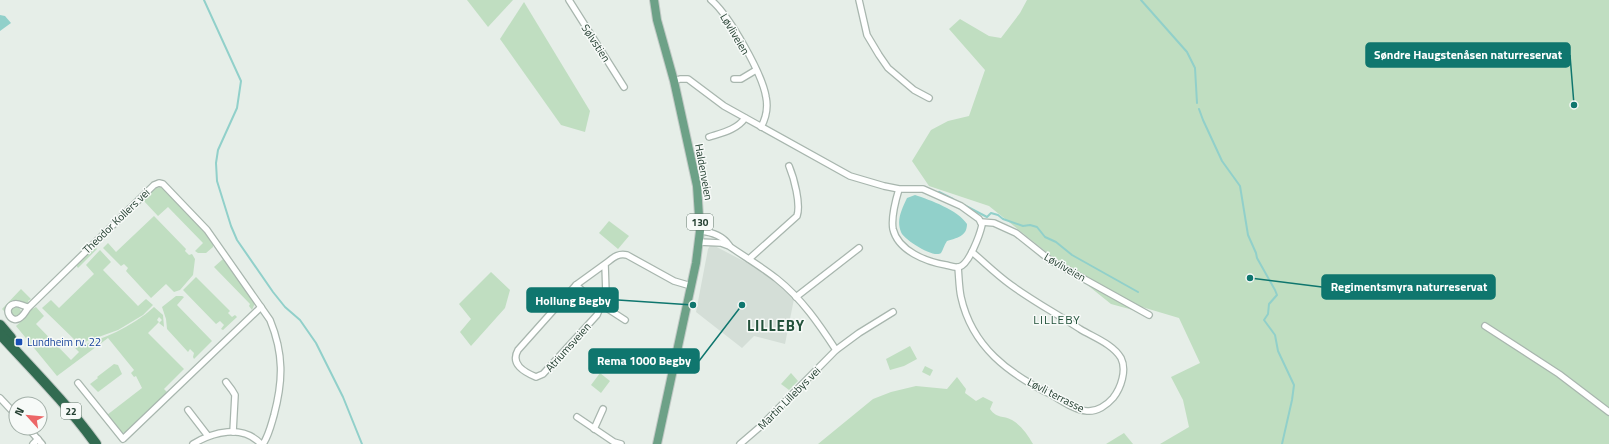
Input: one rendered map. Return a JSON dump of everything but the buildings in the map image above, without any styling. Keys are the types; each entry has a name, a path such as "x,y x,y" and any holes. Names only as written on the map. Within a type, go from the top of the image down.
{"highway":[{"name":"22","path":"0,325 29,359 44,380"},
{"name":"22","path":"0,334 44,380 75,416 96,444"}],"main road":[{"name":"Haldenveien","path":"654,0 657,20 674,82 697,186 700,231 691,286 657,444"}],"street":[{"name":"Sølvstien","path":"569,0 624,86"},
{"name":"Løvliveien","path":"711,0 725,14 764,85 766,115 762,127"},
{"path":"859,0 867,35 883,61 888,68 914,90 929,98"},
{"path":"734,79 741,78 756,70"},
{"path":"674,82 680,79 688,79 714,100 850,176 899,189 923,189 960,206 981,222 981,230 972,252 965,262 958,267 936,263 915,255 900,241 893,228 895,204 899,189"},
{"path":"709,137 741,124 745,118"},
{"path":"749,259 797,216 799,210 798,198 789,166"},
{"name":"Theodor Kollers vei","path":"29,307 154,185 159,183 163,184 207,230 261,306 270,320 275,332 280,347 281,368 279,395 269,435 262,444"},
{"name":"Løvliveien","path":"981,222 994,223 1016,233 1050,260 1149,315"},
{"path":"700,231 717,234 725,239 729,246"},
{"path":"699,242 721,243 729,246 777,279 796,297 816,320 836,350"},
{"path":"796,297 859,248"},
{"name":"Løvli terrasse","path":"958,267 961,298 965,312 976,336 992,355 1014,373 1079,409 1091,411 1108,405 1119,388 1122,378 1123,363 1118,354 1099,340 1011,285 972,252"},
{"name":"Atriumsveien","path":"605,264 606,294 597,316 544,374 536,377 521,369 515,360 515,355 518,350 576,285 616,255 627,255 674,281 691,286"},
{"path":"576,285 602,306 625,320"},
{"path":"78,383 123,439 261,306"},
{"name":"Martin Lillebys vei","path":"740,444 836,350 859,333 893,312"},
{"path":"1485,326 1559,374 1609,412"},
{"path":"226,382 235,395 233,432"},
{"path":"0,398 8,406"},
{"path":"594,429 602,409"},
{"path":"188,410 208,436"},
{"path":"577,417 614,442 621,444"},
{"path":"193,444 208,436 223,432 233,432 254,438 262,444"},
{"path":"33,444 40,441"}],"shaded area":[{"path":"711,244 753,266 773,280 794,299 785,344 754,336 742,348 696,312 708,249"}],"green space":[{"path":"467,0 513,0 488,27"},
{"path":"1027,0 1609,0 1609,444 1160,444 1189,427 1183,400 1171,377 1200,363 1179,318 1142,307 1133,310 1111,304 989,206 929,186 912,161 931,130 948,121 969,116 985,70 949,29 960,19 989,36 1001,38 1020,13"},
{"path":"524,2 590,111 585,132 561,125 500,39"},
{"path":"161,187 168,192 196,221 213,244 213,247 206,253 198,253 195,251 203,243 168,207 158,216 143,200 156,188"},
{"path":"154,216 186,249 185,251 189,255 192,254 195,259 193,275 180,290 174,292 166,284 151,298 126,271 128,268 124,264 121,266 103,248 108,243 116,252"},
{"path":"609,221 629,236 618,249 599,233"},
{"path":"95,247 97,249 78,268 76,265"},
{"path":"100,250 111,262 103,270 138,306 146,299 153,305 143,315 118,330 79,344 42,308 51,300 59,308 94,274 86,265"},
{"path":"223,259 255,303 252,310 249,306 250,304 214,267"},
{"path":"491,272 510,290 505,308 471,346 460,332 471,319 459,304"},
{"path":"196,277 230,311 228,313 232,317 235,315 237,317 223,330 221,329 224,325 220,321 216,324 183,290"},
{"path":"21,289 31,299 28,301 29,303 12,301 7,305 5,312 2,309"},
{"path":"176,296 184,297 177,305 212,341 194,359 194,353 190,349 188,352 167,329 166,319 162,307"},
{"path":"16,307 21,312 16,317 11,312"},
{"path":"36,307 44,316 36,324 71,360 79,352 75,348 127,327 154,307 163,315 164,327 159,323 162,320 159,317 157,320 159,322 148,333 184,369 164,389 167,392 128,432 122,433 107,415 142,388 136,376 134,377 131,373 134,370 108,338 57,376 16,326 31,310"},
{"path":"910,346 917,359 904,366 890,370 886,359"},
{"path":"114,364 118,365 122,374 98,392 90,384"},
{"path":"925,366 933,370 930,376 922,372"},
{"path":"600,373 610,381 601,393 591,385"},
{"path":"791,373 798,381 789,390 781,384"},
{"path":"957,377 966,389 965,393 976,401 983,397 993,402 990,409 998,416 1015,422 1024,430 1033,444 818,444 873,399 891,392 916,386 947,389"},
{"path":"1124,433 1133,444 1106,444"}],"water":[{"path":"0,15 5,16 11,23 0,31"},
{"path":"915,195 951,210 967,224 965,232 957,238 947,241 941,253 937,254 926,251 907,239 901,232 899,219 902,210 907,198"}],"waterway":[{"path":"204,0 241,81 237,108 218,150 216,163 217,181 231,226 237,240 273,292 285,307 300,320 316,343 343,397 362,444"},
{"path":"1141,0 1187,52 1195,68 1197,103"},
{"path":"1199,109 1222,161 1240,186 1248,235 1257,258 1277,295 1269,304 1268,314 1264,320 1275,335 1278,351 1294,385 1282,444"},
{"path":"939,192 953,199"},
{"path":"964,205 987,217 991,213 1023,226 1030,225 1037,227 1045,237 1056,242 1072,255 1138,292"}],"place":[{"name":"Søndre Haugstenåsen naturreservat","path":"1574,105"},
{"name":"Regimentsmyra naturreservat","path":"1250,278"},
{"name":"Hollung Begby","path":"693,305"},
{"name":"Rema 1000 Begby","path":"742,305"},
{"name":"Lundheim rv. 22","path":"19,342"}],"district":[{"name":"LILLEBY","path":"1057,320"},
{"name":"LILLEBY","path":"776,326"}]}
